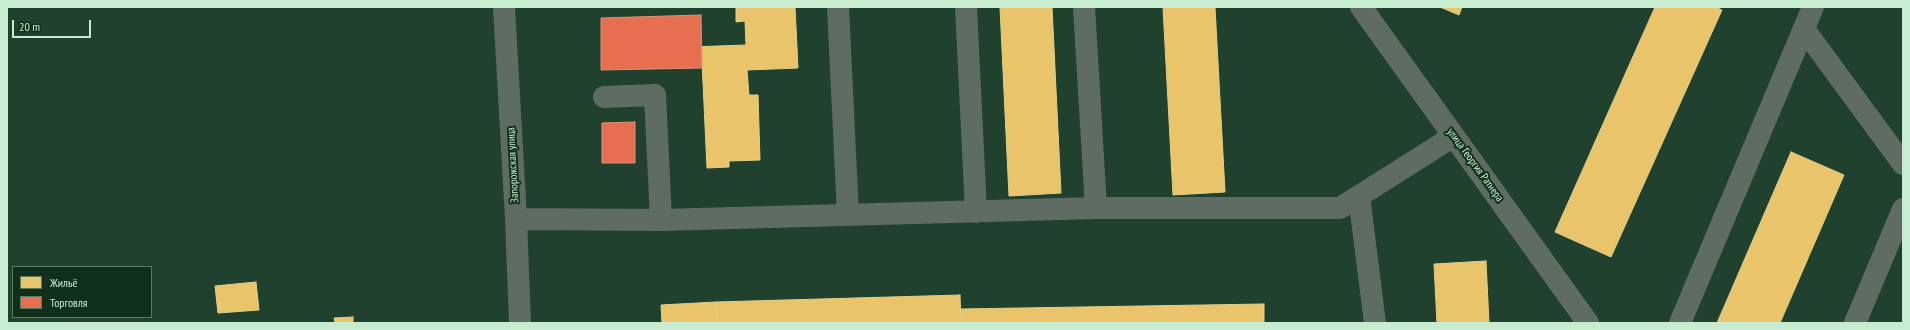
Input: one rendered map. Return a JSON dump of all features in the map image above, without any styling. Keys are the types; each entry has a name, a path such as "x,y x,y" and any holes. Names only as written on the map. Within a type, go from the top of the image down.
{"street":[{"name":"Запорожская улица","path":"504,7 516,219 520,323"},
{"path":"838,7 848,215"},
{"path":"966,7 976,212"},
{"path":"1084,7 1096,208"},
{"name":"улица Георгия Ратнера","path":"1361,7 1588,323"},
{"path":"1680,323 1813,7"},
{"path":"1804,29 1903,164"},
{"path":"604,97 655,95 661,220"},
{"path":"516,219 661,220 1096,208 1340,208 1454,136"},
{"path":"1358,196 1375,323"},
{"path":"1855,323 1903,209"}],"building: Жильё":[{"path":"736,7 795,7 798,68 747,70 749,95 758,95 760,160 729,161 729,167 707,168 702,61 690,61 689,47 746,45 745,21 736,22"},
{"path":"1000,7 1052,7 1061,193 1009,196"},
{"path":"1163,7 1215,7 1225,192 1173,195"},
{"path":"1440,7 1462,7 1459,15"},
{"path":"1655,7 1715,7 1722,10 1611,257 1555,232"},
{"path":"1791,152 1844,175 1780,323 1717,323"},
{"path":"1486,261 1489,323 1437,323 1434,264"},
{"path":"256,282 259,310 218,313 215,286"},
{"path":"960,295 961,323 717,323 716,302"},
{"path":"716,302 717,323 662,323 661,305"},
{"path":"1264,304 1264,323 961,323 961,309"},
{"path":"353,317 353,323 335,323 334,318"}],"building: Торговля":[{"path":"701,15 702,68 601,70 601,18"},
{"path":"635,122 635,163 602,163 602,123"}]}
